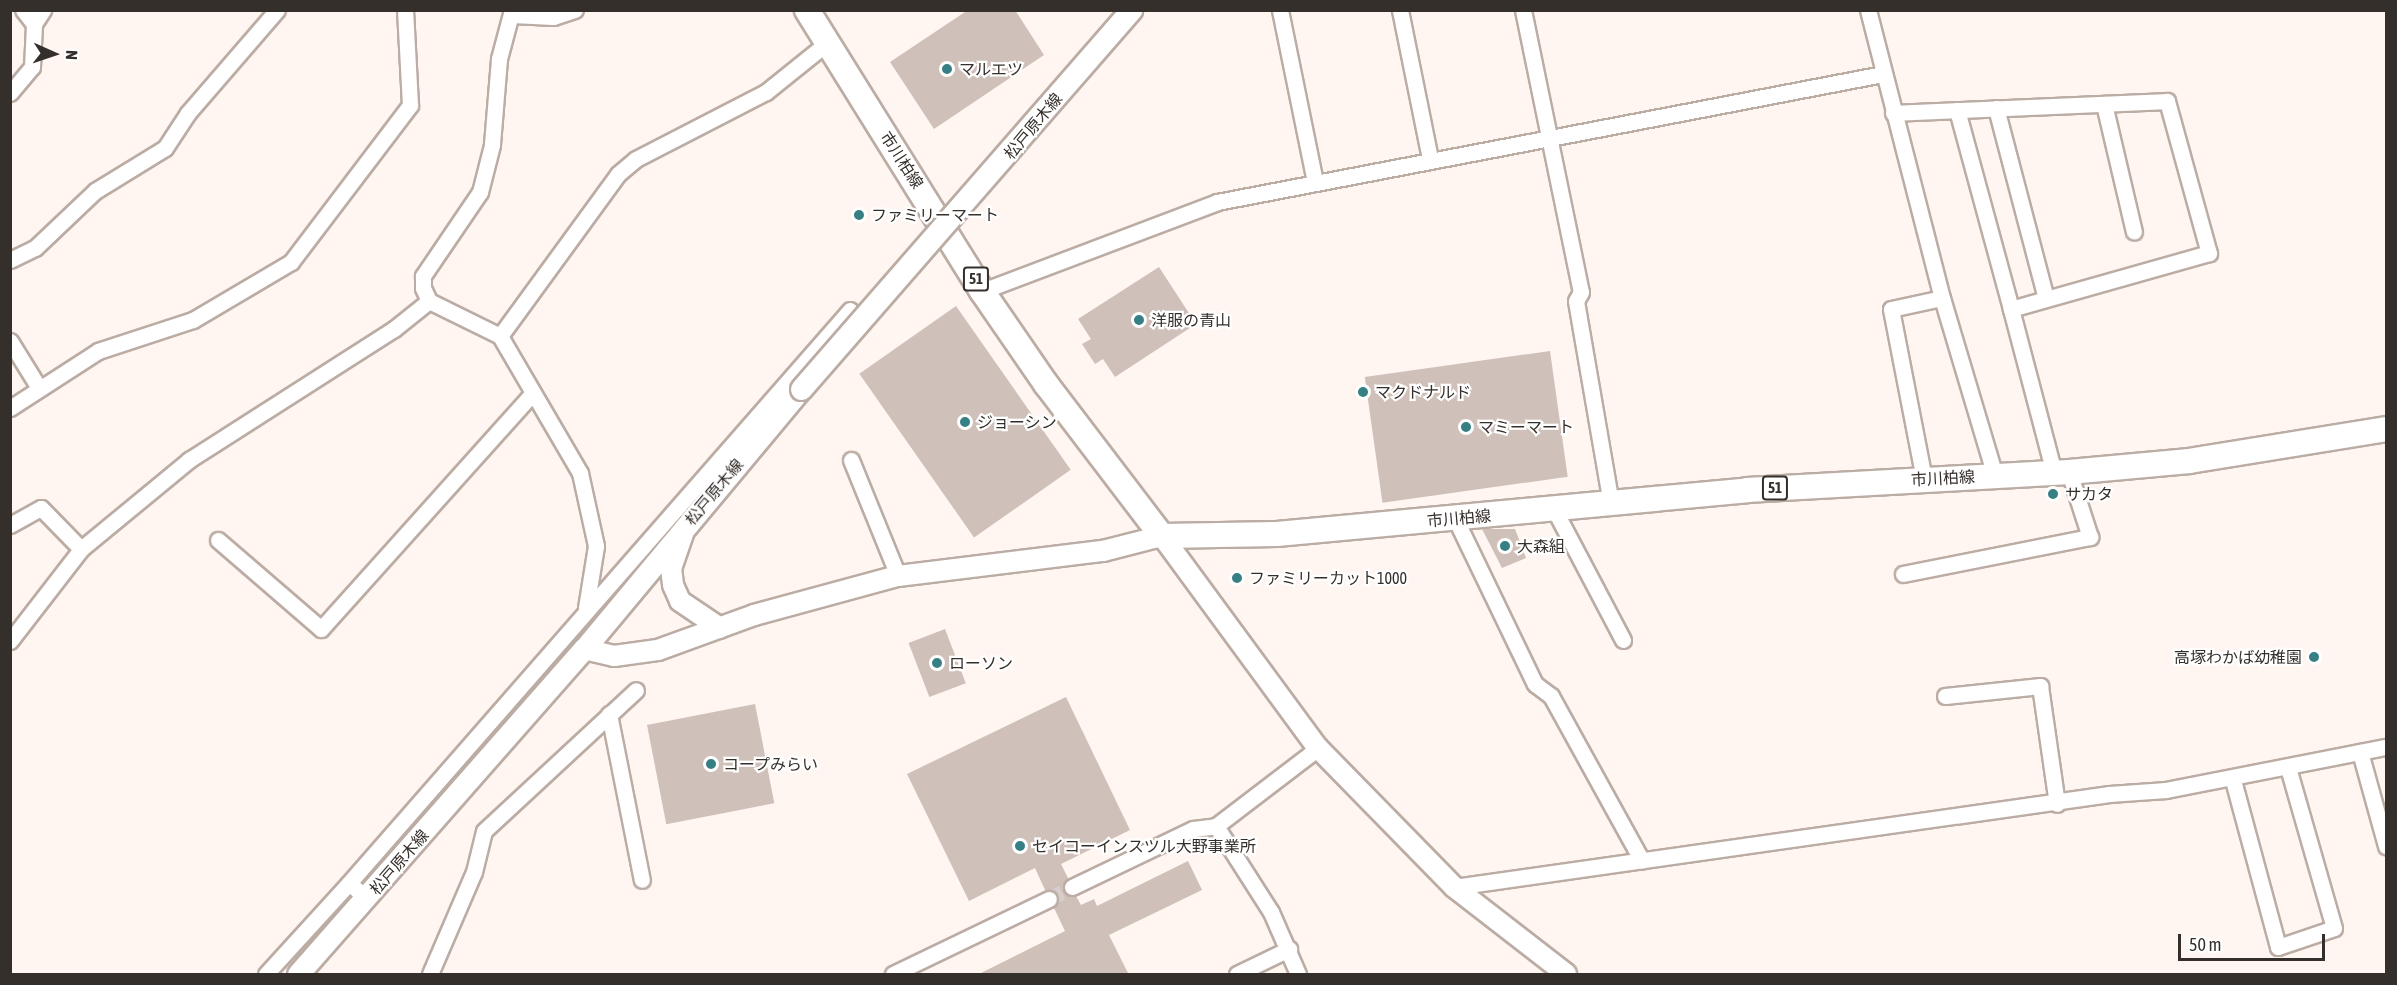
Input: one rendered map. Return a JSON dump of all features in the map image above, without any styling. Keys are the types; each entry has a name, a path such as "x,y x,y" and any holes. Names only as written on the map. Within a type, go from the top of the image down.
{"main road":[{"name":"市川柏線","path":"807,10 982,291 1046,384 1162,536 1277,534 1611,503 1924,479 2061,473 2189,461 2386,429"},
{"name":"松戸原木線","path":"298,975 584,649 801,389 1131,10"}],"street":[{"path":"23,10 34,24"},
{"path":"10,93 32,67 34,24 43,10"},
{"path":"10,260 35,248 95,190 165,148 188,113 277,10"},
{"path":"10,408 98,351 193,320 291,262 410,105 405,10"},
{"path":"429,301 423,276 480,192 492,145 499,59 512,13 553,17 575,10"},
{"path":"1281,10 1315,182"},
{"path":"1400,10 1430,159"},
{"path":"1523,10 1581,292 1576,301 1611,503"},
{"path":"1868,10 1942,298 1995,476"},
{"path":"500,336 618,174 646,153 766,92 827,43"},
{"path":"982,291 1217,202 1548,136 1883,74"},
{"path":"1893,113 2167,101 2209,253 2011,309"},
{"path":"2104,104 2134,232"},
{"path":"1996,108 2046,299"},
{"path":"1904,574 2090,537 2061,473 2011,309 1956,110"},
{"path":"1924,479 1891,309 1942,298"},
{"path":"429,301 500,336 580,473 595,522 596,546 586,608"},
{"path":"10,641 81,549 189,460 394,328 429,301"},
{"path":"266,975 850,310"},
{"path":"10,341 39,388"},
{"path":"218,540 321,629 532,394"},
{"path":"851,460 898,576"},
{"path":"10,525 41,508 81,549"},
{"path":"1554,509 1623,640"},
{"path":"693,516 676,547 673,585 680,601 720,628"},
{"path":"1455,518 1535,684 1551,696 1642,861"},
{"path":"584,649 614,656 658,650 790,603 898,576 1103,551 1162,536 1318,748 1454,887 1558,973"},
{"path":"1945,696 2040,686 2057,804"},
{"path":"430,975 474,872 484,831 636,690"},
{"path":"609,714 642,880"},
{"path":"1454,887 2233,780 2386,747"},
{"path":"1072,887 1193,829 1216,826 1318,748"},
{"path":"2360,752 2386,846"},
{"path":"2233,780 2278,947 2334,928 2288,768"},
{"path":"1216,826 1289,949 1298,975"},
{"path":"349,883 367,899"},
{"path":"893,975 1049,899"},
{"path":"1237,975 1289,949"}],"building":[{"path":"968,10 1015,10 1044,55 934,129 890,62"},
{"path":"1159,267 1196,324 1115,377 1103,359 1095,364 1082,344 1091,339 1078,319"},
{"name":"ジョーシン","path":"956,306 1071,470 974,538 859,374"},
{"name":"マミーマート","path":"1550,351 1568,477 1382,503 1365,377"},
{"path":"1482,529 1515,529 1526,558 1502,568"},
{"name":"ローソン","path":"945,629 966,683 929,697 909,643"},
{"name":"セイコーインスツル大野事業所","path":"1066,697 1130,830 1061,864 1068,878 1064,892 1076,896 1081,905 1094,899 1097,906 1188,861 1202,890 1109,935 1129,975 977,975 1065,931 1054,908 1058,895 1045,890 1035,868 969,901 907,774"},
{"name":"コープみらい","path":"755,704 774,803 666,824 647,725"}],"tunnel":[{"path":"1049,899 1072,887"}],"place":[{"name":"マルエツ","path":"947,69"},
{"name":"ファミリーマート","path":"859,215"},
{"name":"洋服の青山","path":"1139,320"},
{"name":"マクドナルド","path":"1363,392"},
{"name":"ジョーシン","path":"965,422"},
{"name":"マミーマート","path":"1466,427"},
{"name":"サカタ","path":"2053,494"},
{"name":"大森組","path":"1505,546"},
{"name":"ファミリーカット1000","path":"1237,578"},
{"name":"高塚わかば幼稚園","path":"2314,657"},
{"name":"ローソン","path":"937,663"},
{"name":"コープみらい","path":"711,764"},
{"name":"セイコーインスツル大野事業所","path":"1020,846"}]}
